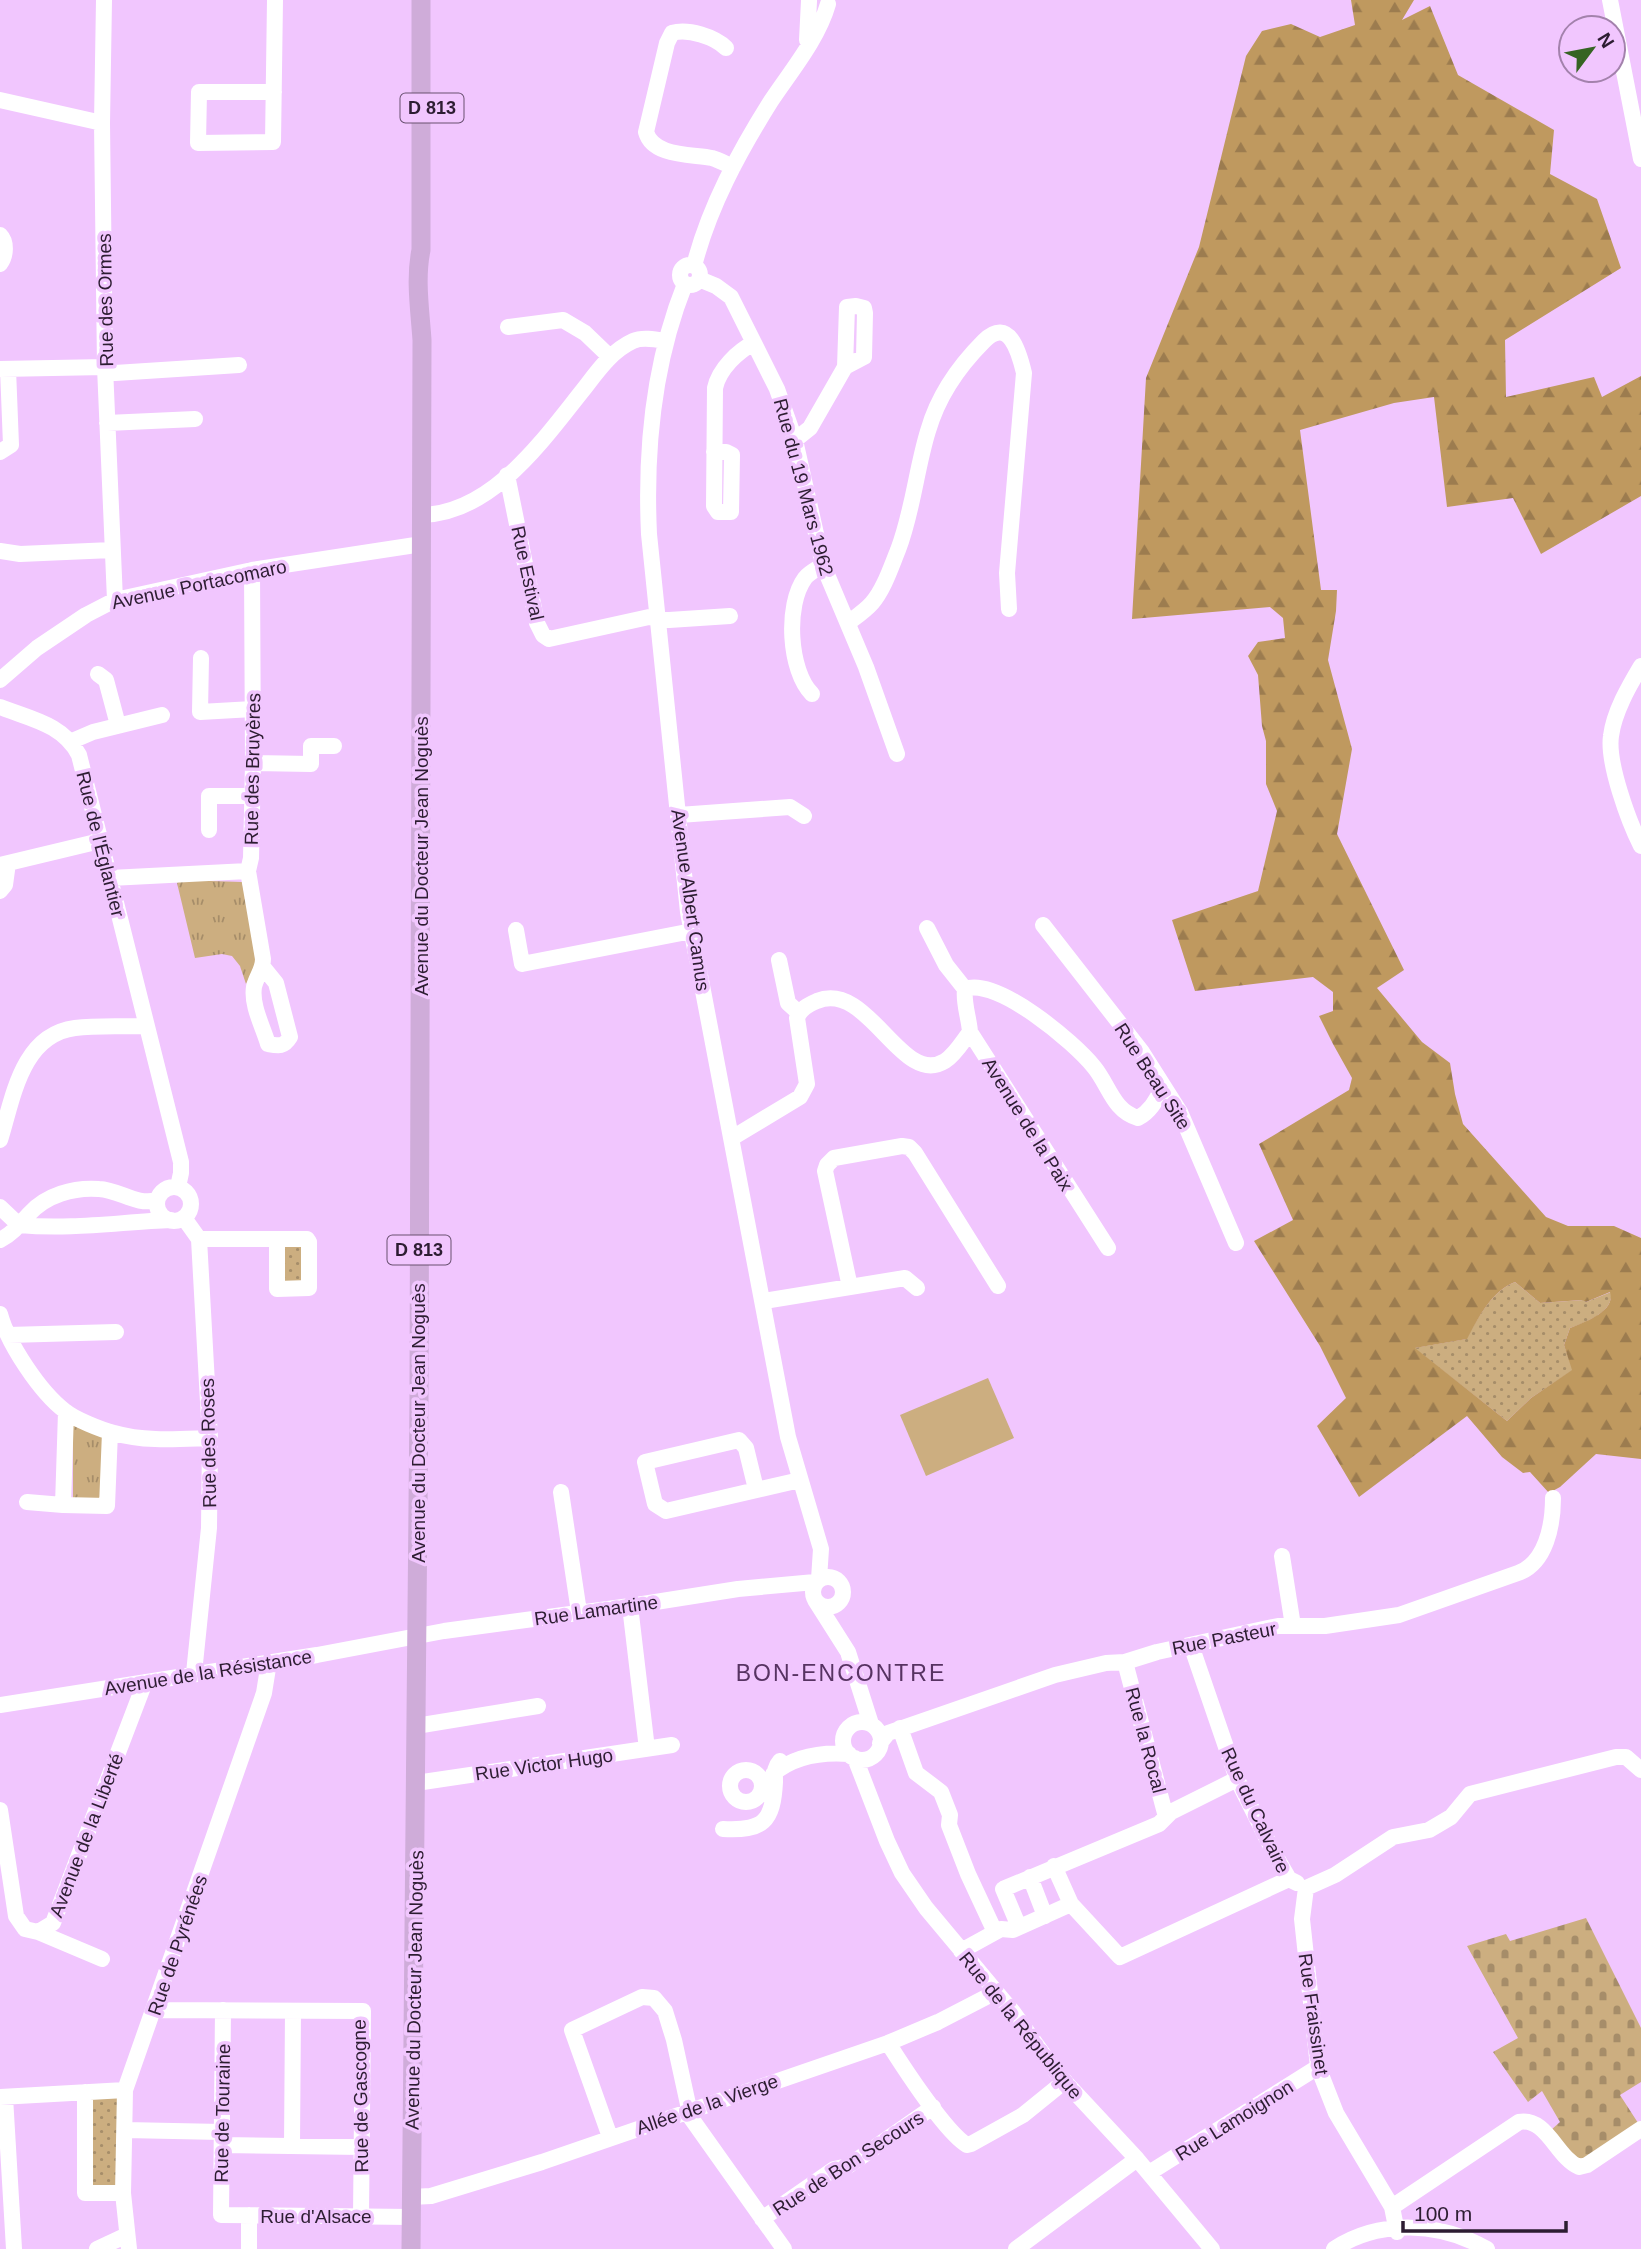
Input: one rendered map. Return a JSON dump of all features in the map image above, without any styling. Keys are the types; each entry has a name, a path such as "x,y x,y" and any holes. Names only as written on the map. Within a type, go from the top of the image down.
{"main road":[{"name":"Avenue du Docteur Jean Noguès","path":"411,2249 419,1400 421,303 425,289 425,264 421,250 421,0"},
{"name":"Avenue du Docteur Jean Noguès","path":"421,216 432,115 433,0"}],"street":[{"name":"Rue des Ormes","path":"104,0 102,123 105,367 115,600"},
{"path":"274,92 199,92 198,143 273,142 274,92 275,0"},
{"path":"1611,0 1641,159"},
{"path":"809,1 817,5 830,2"},
{"name":"Avenue Albert Camus","path":"805,49 809,1"},
{"name":"Avenue Albert Camus","path":"830,2 805,49 761,117 733,167 700,241 693,276 664,341 650,435 647,485 649,534 692,930 788,1437 800,1480 837,1579"},
{"path":"726,48 718,40 684,32 672,33 667,43 646,132 651,143 663,150 715,159 733,167"},
{"path":"0,100 102,123"},
{"path":"0,235 4,240 4,258 0,264"},
{"name":"Rue du 19 Mars 1962","path":"693,276 716,286 731,297 777,389 795,440 823,565 848,623 897,754"},
{"path":"508,327 563,320 585,333 610,357"},
{"path":"848,623 873,603 898,549 910,513 928,430 939,403 960,366 993,333 999,331 1005,333 1013,343 1024,373 1007,573 1009,609"},
{"path":"421,514 440,514 474,501 536,449 610,357 630,342 640,339 664,341"},
{"path":"715,452 716,382 743,349 754,343"},
{"path":"0,452 11,445 5,426 4,369 105,367 115,373 239,365"},
{"path":"795,440 810,428 845,367"},
{"path":"107,423 195,419"},
{"name":"Rue Estival","path":"507,475 537,623 543,635 549,639 649,617 659,618"},
{"name":"Avenue Portacomaro","path":"0,680 37,648 86,615 115,600 252,570 422,544"},
{"path":"0,551 20,554 112,550"},
{"path":"812,694 799,674 792,636 795,606 803,580 823,565"},
{"name":"Rue des Bruyères","path":"110,878 248,871 251,858 253,763 252,570"},
{"path":"659,618 669,620 730,616"},
{"path":"201,659 200,712 253,709"},
{"path":"1641,666 1628,689 1611,737 1612,758 1618,781 1641,846"},
{"path":"98,674 106,680 118,725"},
{"path":"0,707 60,730 72,741 93,732 162,715"},
{"name":"Rue de l'Églantier","path":"72,741 79,755 146,1026"},
{"path":"253,763 311,764 312,746 334,746"},
{"path":"209,830 209,796 251,796"},
{"path":"679,815 790,807 804,816"},
{"path":"0,891 5,886 4,864 100,841"},
{"path":"248,871 263,967"},
{"name":"Rue Beau Site","path":"1043,925 1142,1052 1180,1112 1236,1244"},
{"path":"927,928 946,965 966,990 978,987 1012,999 1069,1040 1095,1068 1126,1115 1138,1118 1146,1113 1163,1087"},
{"path":"516,930 522,964 692,930"},
{"path":"779,960 788,1003 799,1013"},
{"name":"Avenue de la Paix","path":"966,990 970,1032 1108,1248"},
{"path":"732,1138 800,1097 804,1091 807,1084 797,1024 799,1013 810,1004 822,999 836,998 848,1002 912,1060 923,1065 946,1061 970,1032"},
{"path":"0,1140 24,1065 42,1044 55,1035 74,1028 146,1026 181,1162 178,1187"},
{"path":"850,1287 825,1171 827,1165 834,1158 902,1146 909,1147 915,1153 998,1286"},
{"path":"0,1206 19,1225 54,1227 142,1224 177,1219 190,1209 190,1198 178,1187 163,1191 157,1200 145,1204 102,1189 77,1190 47,1200 31,1212 19,1225 0,1240"},
{"path":"157,1200 162,1215 177,1219 199,1239 278,1239"},
{"name":"Rue des Roses","path":"194,1673 209,1528 207,1343 199,1239"},
{"path":"764,1301 905,1278 917,1288"},
{"path":"0,1314 8,1335 27,1368 66,1412 110,1432 147,1438 210,1438"},
{"path":"8,1335 116,1332"},
{"path":"63,1505 66,1412"},
{"path":"27,1502 107,1506 110,1432"},
{"path":"756,1489 746,1448 740,1440 645,1462 655,1504 666,1511 800,1480"},
{"path":"561,1492 579,1612"},
{"name":"Rue Pasteur","path":"873,1734 1055,1675 1106,1663 1125,1662 1191,1644 1278,1626 1325,1626 1399,1615 1527,1570 1549,1536 1553,1521 1553,1498"},
{"name":"Avenue Albert Camus","path":"811,1510 821,1549 816,1589"},
{"path":"1282,1556 1293,1626"},
{"path":"816,1589 828,1576 837,1579 843,1592 838,1603 841,1642"},
{"name":"Rue Lamartine","path":"416,1636 738,1589 816,1589"},
{"path":"816,1589 826,1607 838,1603"},
{"path":"816,1589 850,1659 873,1734 941,1792 950,1815 948,1825 995,1932"},
{"path":"630,1606 647,1749"},
{"name":"Avenue de la Résistance","path":"0,1704 329,1653 416,1636"},
{"name":"Rue du Calvaire","path":"1071,1904 1120,1957 1289,1879 1237,1779 1191,1644"},
{"name":"Rue de Pyrénées","path":"128,2242 123,2193 125,2090 264,1693 269,1662"},
{"name":"Rue la Rocal","path":"1125,1662 1162,1820"},
{"name":"Avenue de la Liberté","path":"0,1810 16,1916 25,1928 38,1932 53,1923 145,1682"},
{"path":"416,1726 538,1706"},
{"path":"780,1765 771,1759 736,1773 730,1790 736,1799 750,1802 758,1796 780,1765 828,1752 873,1734"},
{"path":"828,1752 867,1759 873,1734"},
{"path":"864,1780 873,1734"},
{"name":"Rue de la République","path":"873,1734 844,1745 864,1780 902,1873 996,1992 1043,2057 1137,2159 1212,2249"},
{"name":"Rue Victor Hugo","path":"416,1783 672,1745"},
{"path":"1289,1879 1306,1888 1335,1875 1393,1837 1429,1830 1451,1817 1470,1794 1616,1757 1626,1757 1641,1770"},
{"path":"723,1829 756,1826 766,1820 774,1799 780,1765"},
{"path":"746,1770 755,1773 762,1787"},
{"path":"1019,1927 1003,1889 1162,1820 1237,1779"},
{"path":"961,1951 1001,1929 1013,1930 1071,1904 1054,1866"},
{"path":"1030,1877 1045,1916"},
{"name":"Rue Fraissinet","path":"1306,1888 1302,1919 1318,2067 1336,2113 1392,2207 1397,2229"},
{"path":"38,1932 102,1959"},
{"name":"Allée de la Vierge","path":"411,2207 431,2196 888,2043 996,1992"},
{"path":"610,2137 572,2030 642,1997 654,1998 665,2011 689,2110 697,2129 784,2249"},
{"name":"Rue de Gascogne","path":"154,2010 363,2011 361,2216"},
{"name":"Rue de Touraine","path":"221,2215 223,2010"},
{"path":"292,2146 293,2011"},
{"path":"888,2043 962,2143 971,2144 1023,2115 1068,2084"},
{"name":"Rue Lamoignon","path":"1149,2173 1318,2067"},
{"path":"14,2249 3,2097 125,2090"},
{"path":"85,2092 85,2193 123,2193"},
{"name":"Rue de Bon Secours","path":"762,2219 834,2169 848,2166 933,2107"},
{"path":"1392,2207 1519,2122 1531,2121 1539,2125 1565,2158 1579,2167 1587,2165 1641,2129"},
{"path":"125,2130 292,2146 362,2147"},
{"path":"1016,2249 1137,2159"},
{"name":"Rue d'Alsace","path":"221,2215 361,2216 411,2207"},
{"path":"249,2215 249,2249"},
{"path":"1337,2247 1397,2229 1423,2228 1447,2232 1487,2249"},
{"path":"1397,2229 1447,2236 1480,2249"},
{"path":"97,2249 116,2242 128,2242"}],"green space":[{"path":"1351,0 1414,0 1402,20 1430,6 1458,75 1554,130 1550,174 1597,199 1621,268 1505,340 1506,397 1594,377 1602,397 1641,376 1641,496 1541,554 1513,498 1447,507 1434,397 1394,403 1300,430 1321,590 1337,590 1328,660 1352,749 1337,834 1404,970 1377,988 1422,1042 1450,1063 1463,1124 1546,1217 1568,1226 1614,1226 1641,1238 1641,1459 1596,1454 1560,1487 1549,1493 1530,1472 1523,1473 1502,1457 1467,1416 1359,1497 1317,1426 1346,1398 1320,1346 1254,1241 1293,1220 1259,1144 1349,1090 1352,1078 1319,1016 1333,1011 1333,992 1313,977 1195,991 1172,920 1258,891 1277,811 1266,784 1266,741 1262,726 1258,675 1248,656 1258,642 1285,638 1283,618 1270,607 1132,619 1146,378 1199,247 1246,56 1262,31 1291,24 1320,37 1355,25","holes":["1515,1282 1540,1303 1586,1302 1610,1292 1611,1299 1598,1315 1570,1328 1564,1345 1572,1370 1531,1398 1507,1421 1415,1348 1467,1339 1492,1299 1506,1286"]},
{"path":"180,880 242,882 259,959 246,984 240,966 232,956 222,954 195,958 177,883"},
{"path":"282,1245 304,1245 304,1283 282,1283"},
{"path":"1515,1282 1540,1303 1586,1302 1611,1292 1611,1299 1604,1311 1570,1328 1564,1345 1573,1370 1531,1398 1507,1421 1414,1348 1466,1339 1492,1299 1506,1286"},
{"path":"988,1378 1014,1438 926,1476 900,1415"},
{"path":"73,1423 104,1436 102,1500 73,1501"},
{"path":"1586,1918 1641,2028 1641,2082 1620,2095 1640,2126 1588,2161 1576,2161 1551,2130 1560,2122 1542,2091 1528,2102 1493,2052 1518,2038 1467,1946 1506,1934 1510,1941"},
{"path":"117,2096 119,2189 90,2188 91,2099"}],"district":[{"name":"BON-ENCONTRE","path":"841,1673"}]}
